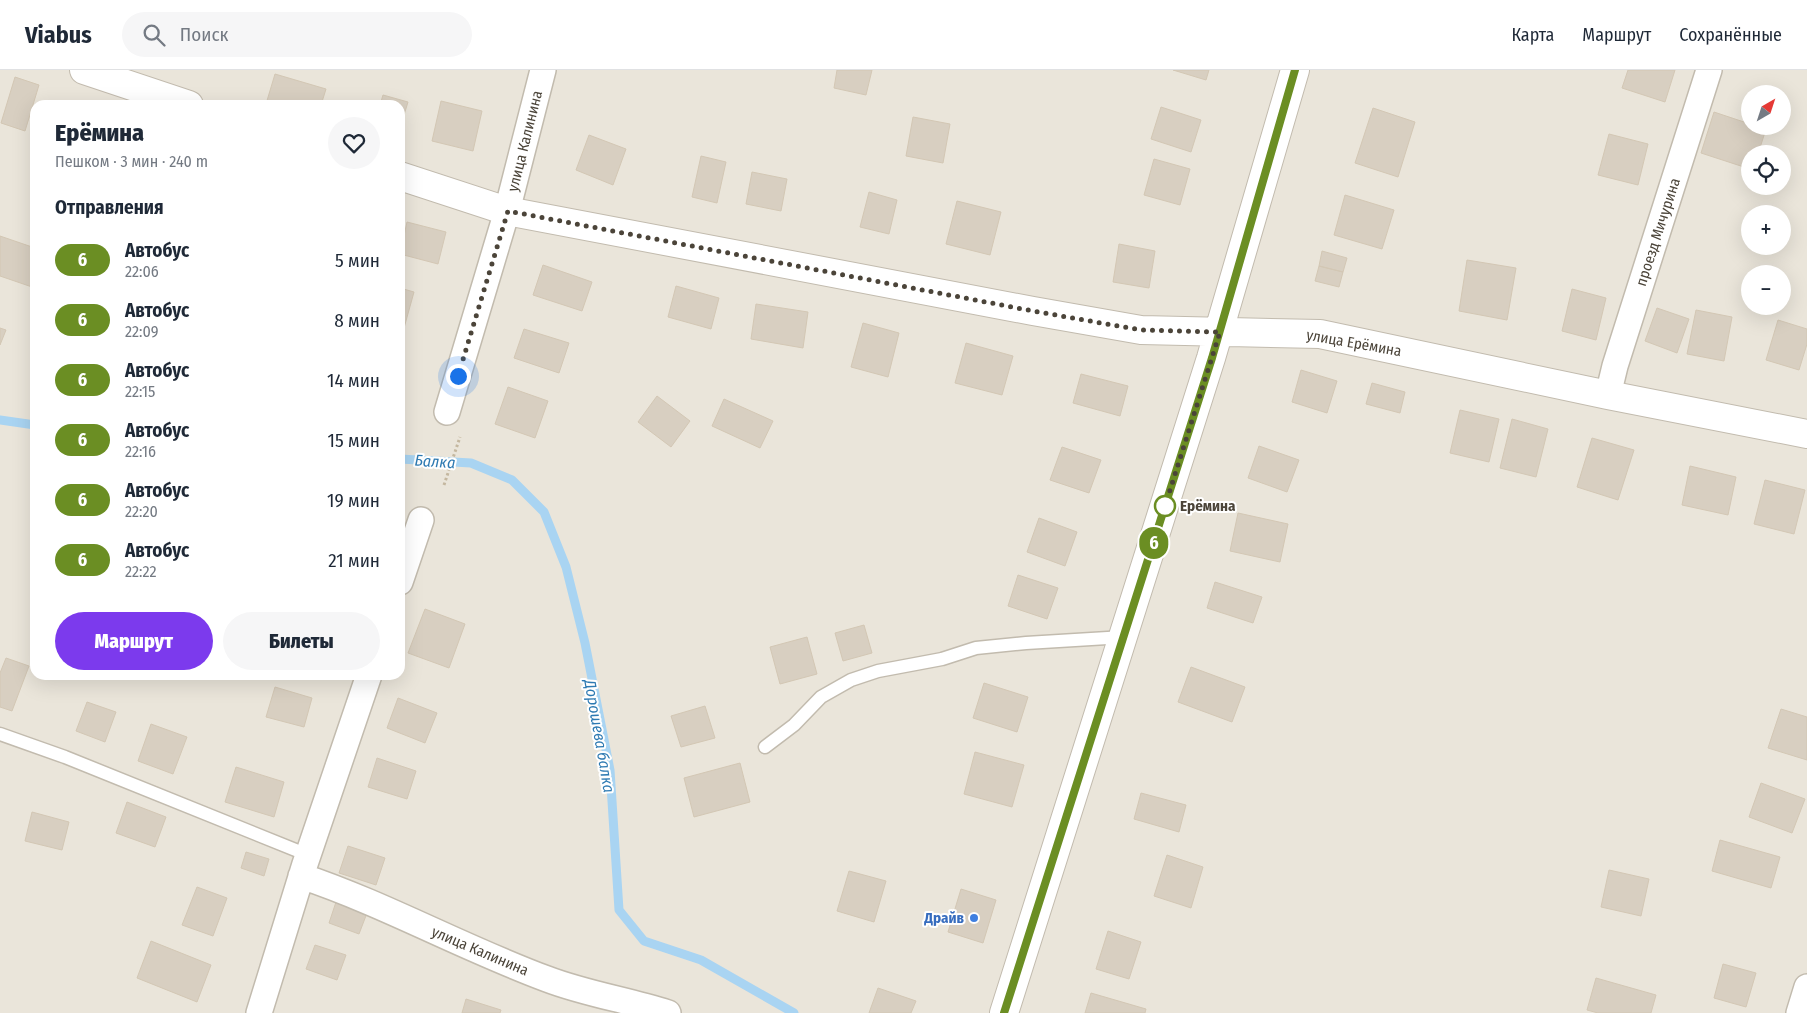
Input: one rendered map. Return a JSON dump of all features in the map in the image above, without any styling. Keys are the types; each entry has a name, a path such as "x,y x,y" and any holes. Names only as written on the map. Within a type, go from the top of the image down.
{"street":[{"path":"84,70 175,100"},
{"name":"улица Калинина","path":"447,412 508,211 543,70"},
{"path":"1004,1013 1220,332 1295,70"},
{"name":"проезд Мичурина","path":"1608,395 1615,366 1709,70"},
{"name":"улица Ерёмина","path":"405,178 508,211 1033,311 1132,328 1320,334 1608,395 1807,434"},
{"path":"405,567 421,520"},
{"path":"259,1013 304,866 367,680"},
{"name":"улица Калинина","path":"304,866 476,951 548,980 666,1012"},
{"path":"1799,1013 1807,986"}],"lane":[{"path":"765,746 794,725 821,697 851,680 878,671 942,659 976,648 1124,637"},
{"path":"0,734 65,756 304,866"}],"path":[{"path":"444,485 461,433"}],"shaded area":[{"path":"0,70 1807,70 1807,1013 0,1013"}],"building":[{"path":"837,70 872,70 866,95 834,88"},
{"path":"1173,70 1209,70 1206,80"},
{"path":"1628,70 1675,70 1665,102 1622,88"},
{"path":"275,74 326,89 323,100 267,100"},
{"path":"15,77 39,85 34,100 30,100 30,115 25,131 1,123"},
{"path":"383,95 401,100 382,100"},
{"path":"405,101 408,102 405,112"},
{"path":"441,101 482,111 473,151 432,141"},
{"path":"1161,107 1201,120 1191,152 1151,139"},
{"path":"1373,108 1415,122 1398,177 1355,163"},
{"path":"1714,112 1741,121 1741,135 1764,135 1761,145 1741,145 1741,166 1701,153"},
{"path":"913,117 950,124 943,163 906,156"},
{"path":"1609,134 1648,144 1638,185 1598,175"},
{"path":"589,135 626,149 613,185 576,170"},
{"path":"701,156 726,162 717,203 692,197"},
{"path":"1154,159 1190,169 1180,205 1144,195"},
{"path":"752,172 787,179 781,211 746,204"},
{"path":"869,192 897,200 889,234 860,227"},
{"path":"1345,195 1394,210 1382,249 1334,235"},
{"path":"957,201 1001,212 990,255 946,244"},
{"path":"407,222 446,232 438,264 405,255"},
{"path":"0,236 30,246 30,286 0,276"},
{"path":"1119,244 1155,251 1149,288 1113,282"},
{"path":"1322,251 1347,258 1343,272 1319,266"},
{"path":"1467,260 1516,268 1507,320 1459,311"},
{"path":"543,265 592,282 582,311 533,295"},
{"path":"1319,266 1343,272 1339,287 1315,281"},
{"path":"676,286 719,298 711,329 668,317"},
{"path":"405,289 414,292 405,324"},
{"path":"1572,289 1606,298 1596,340 1562,331"},
{"path":"756,304 808,312 803,348 751,339"},
{"path":"1657,308 1689,319 1677,353 1645,341"},
{"path":"1696,310 1732,317 1724,361 1687,354"},
{"path":"1778,320 1807,329 1807,344 1799,370 1766,360"},
{"path":"863,323 899,333 888,377 851,367"},
{"path":"0,328 6,330 0,345"},
{"path":"524,329 569,343 559,373 514,358"},
{"path":"966,343 1013,356 1002,395 955,383"},
{"path":"1301,370 1337,381 1327,413 1292,402"},
{"path":"1081,374 1128,386 1120,416 1073,403"},
{"path":"1372,383 1405,392 1400,413 1366,404"},
{"path":"508,387 548,401 535,438 495,424"},
{"path":"657,396 690,421 671,447 638,422"},
{"path":"724,399 773,421 760,448 712,426"},
{"path":"1460,410 1499,419 1489,462 1450,453"},
{"path":"1512,419 1548,429 1536,477 1500,468"},
{"path":"1592,438 1634,450 1618,500 1577,487"},
{"path":"1259,446 1299,460 1287,492 1248,478"},
{"path":"1062,447 1101,460 1089,493 1050,480"},
{"path":"1690,466 1736,477 1728,515 1682,505"},
{"path":"1765,480 1805,490 1794,534 1754,524"},
{"path":"1238,513 1288,524 1280,562 1230,551"},
{"path":"1039,518 1077,532 1065,566 1027,552"},
{"path":"1018,575 1058,588 1047,619 1008,606"},
{"path":"1215,582 1262,597 1253,623 1207,608"},
{"path":"425,609 465,624 449,668 408,653"},
{"path":"864,625 872,653 843,661 835,633"},
{"path":"807,637 817,674 780,684 770,647"},
{"path":"6,658 29,666 12,711 0,707 0,673"},
{"path":"1191,667 1245,687 1232,722 1178,702"},
{"path":"984,683 1028,697 1017,732 973,718"},
{"path":"275,687 312,698 304,727 266,717"},
{"path":"398,698 437,713 425,743 387,728"},
{"path":"87,702 116,712 105,742 76,731"},
{"path":"705,706 715,738 681,747 671,716"},
{"path":"1781,709 1807,717 1807,760 1768,748"},
{"path":"151,724 187,737 173,774 138,761"},
{"path":"975,752 1024,765 1012,807 964,794"},
{"path":"377,758 416,771 407,799 368,787"},
{"path":"740,763 750,802 694,817 684,778"},
{"path":"236,767 284,782 274,817 225,802"},
{"path":"1761,783 1805,799 1792,833 1749,817"},
{"path":"1141,793 1186,805 1179,832 1134,819"},
{"path":"127,802 166,817 155,847 116,833"},
{"path":"32,812 69,822 62,850 25,841"},
{"path":"1720,840 1780,857 1771,888 1712,871"},
{"path":"348,846 385,858 376,885 339,873"},
{"path":"246,852 269,859 264,876 241,868"},
{"path":"1167,855 1203,867 1191,908 1154,896"},
{"path":"1609,870 1649,879 1641,916 1601,907"},
{"path":"849,871 886,881 874,922 837,911"},
{"path":"197,887 227,898 213,936 182,925"},
{"path":"961,889 996,900 983,943 948,932"},
{"path":"336,902 367,913 359,934 329,923"},
{"path":"1108,931 1141,942 1129,979 1096,969"},
{"path":"151,941 211,965 197,1002 137,978"},
{"path":"315,945 346,955 337,980 306,969"},
{"path":"1723,964 1756,973 1746,1007 1714,998"},
{"path":"1596,978 1656,995 1651,1013 1598,1013 1587,1010"},
{"path":"878,988 916,1001 911,1013 869,1013"},
{"path":"1091,993 1146,1009 1145,1013 1085,1013"},
{"path":"466,999 501,1010 500,1013 462,1013"}],"waterway":[{"name":"Дорошева балка","path":"0,420 30,424"},
{"name":"Дорошева балка","path":"405,459 471,463 512,480 544,512 566,567 585,643 610,770 619,910 644,941 701,960 794,1013"}],"bus line":[{"name":"6","path":"1004,1013 1212,358 1295,70"}],"place":[{"name":"Ерёмина","path":"1165,506"},
{"name":"Драйв","path":"974,918"}],"route":[{"path":"458,376 508,211 1141,330 1220,332 1165,506"}],"water label":[{"name":"Балка","path":"435,461"}]}
